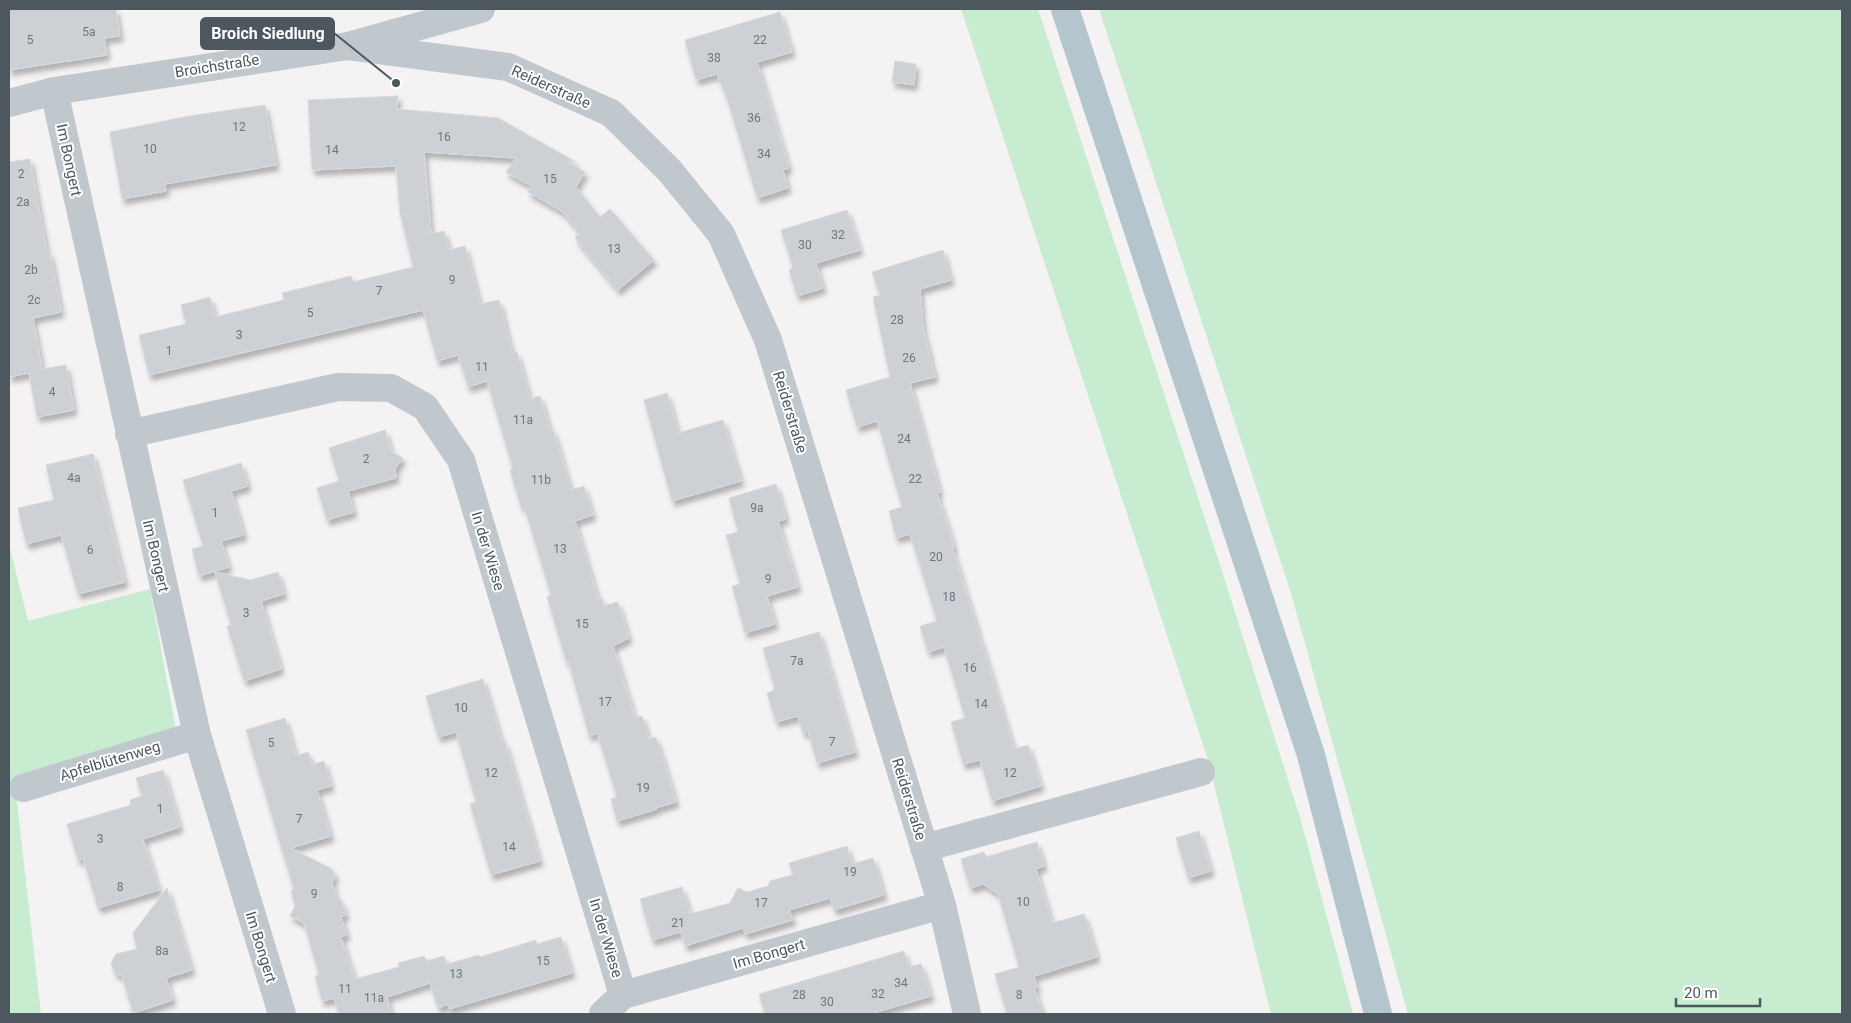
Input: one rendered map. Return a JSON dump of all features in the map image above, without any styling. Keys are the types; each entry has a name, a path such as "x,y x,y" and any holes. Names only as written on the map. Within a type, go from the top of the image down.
{"main road":[{"path":"1065,9 1311,755 1378,1014"}],"street":[{"name":"Broichstraße","path":"9,102 54,91 348,46 481,9"},
{"name":"Reiderstraße","path":"348,46 508,67 611,113 669,170 721,234 768,340 942,905 966,1014"},
{"name":"Im Bongert","path":"54,91 197,734 282,1014"},
{"name":"In der Wiese","path":"129,434 338,387 391,388 425,407 461,460 624,995"},
{"name":"Apfelblütenweg","path":"23,788 197,734"},
{"path":"924,848 1201,772"},
{"name":"Im Bongert","path":"603,1014 624,995 942,905"}],"green space":[{"path":"961,9 1038,9 1222,571 1301,821 1353,1014 1271,1014 1208,760"},
{"path":"1099,9 1842,9 1842,1014 1408,1014 1291,593"},
{"path":"9,544 28,621 150,589 176,730 14,776 41,1014 9,1014"}],"building":[{"path":"9,9 116,9 120,36 104,38 107,55 9,70"},
{"path":"780,12 792,52 757,62 789,168 783,170 788,188 757,198 728,101 717,74 696,80 685,40"},
{"path":"895,61 916,64 914,85 892,82"},
{"path":"398,96 397,109 498,118 576,162 567,161 585,172 576,187 600,217 610,209 654,260 618,290 575,238 580,233 563,212 528,192 531,186 506,172 516,158 424,152 431,234 444,231 449,250 465,246 480,304 499,300 512,353 517,352 530,399 540,396 550,430 553,429 571,490 584,486 593,515 575,521 598,599 602,598 603,606 618,602 629,638 613,646 635,718 642,716 649,739 656,737 676,802 617,821 611,799 617,797 597,733 589,736 568,660 566,661 547,597 551,595 524,506 521,507 510,470 513,469 487,381 468,387 458,355 437,361 423,310 149,375 139,335 186,324 181,305 210,297 215,317 284,300 282,293 351,276 353,282 413,267 400,213 396,166 312,170 308,100"},
{"path":"265,105 276,165 165,184 166,191 122,199 110,132 189,116"},
{"path":"30,159 47,253 50,252 61,312 33,318 42,369 66,365 74,410 37,417 29,373 9,377 9,162"},
{"path":"847,210 860,250 816,263 823,288 797,296 789,270 793,268 781,230"},
{"path":"943,250 951,280 920,289 923,328 935,377 910,383 940,492 937,493 954,547 952,547 1014,749 1028,745 1041,786 992,801 980,760 963,764 951,722 965,718 944,647 928,652 920,626 937,621 910,534 896,538 889,511 902,507 877,421 857,427 846,390 890,377 873,297 880,295 872,272"},
{"path":"667,393 678,433 723,420 741,481 672,501 644,400"},
{"path":"385,430 392,452 403,458 395,469 396,478 348,491 354,512 327,520 317,488 339,481 329,448"},
{"path":"93,454 125,582 78,594 61,535 26,544 18,508 54,500 46,465"},
{"path":"241,463 248,486 231,491 244,535 221,541 229,567 199,576 192,549 203,546 183,480"},
{"path":"776,484 786,519 778,521 798,587 767,596 775,624 745,633 732,586 740,584 726,535 738,532 729,498"},
{"path":"215,572 250,580 278,572 284,594 261,601 281,669 244,681 227,626 231,625"},
{"path":"819,632 855,752 817,763 808,731 803,733 798,716 776,722 767,693 775,690 763,648"},
{"path":"483,679 502,743 505,742 540,861 491,875 470,804 476,802 456,732 438,737 426,696"},
{"path":"285,718 296,756 308,752 312,765 324,761 331,786 317,790 331,836 291,848 332,869 335,877 332,883 337,898 342,902 346,915 341,917 347,935 341,937 355,979 399,967 398,963 424,956 426,961 444,956 447,964 479,955 480,957 536,940 537,944 561,937 572,973 449,1009 448,1004 438,1008 430,983 387,997 391,1014 339,1014 334,998 322,1001 315,976 319,975 304,923 290,916 295,906 291,890 294,890 246,730"},
{"path":"163,770 180,827 143,839 159,890 98,908 83,858 78,860 67,824 131,805 130,800 142,796 136,778"},
{"path":"1199,831 1211,871 1188,878 1176,838"},
{"path":"1037,842 1044,866 1036,869 1052,923 1084,914 1097,957 1034,976 1037,987 1034,988 1043,1014 1007,1014 995,974 1019,967 998,894 983,884 970,888 961,859 984,852 986,857"},
{"path":"847,846 852,864 873,858 884,895 834,910 830,898 789,910 793,920 745,934 743,928 685,946 681,932 652,940 640,899 682,887 690,914 730,903 738,888 747,892 768,886 770,881 793,875 789,863"},
{"path":"167,888 192,970 166,978 173,1000 133,1013 122,976 115,973 111,963 116,954 137,949 133,933"},
{"path":"904,951 909,967 921,964 931,996 870,1014 765,1014 759,994"}],"place":[{"name":"Broich Siedlung","path":"396,83"}]}
